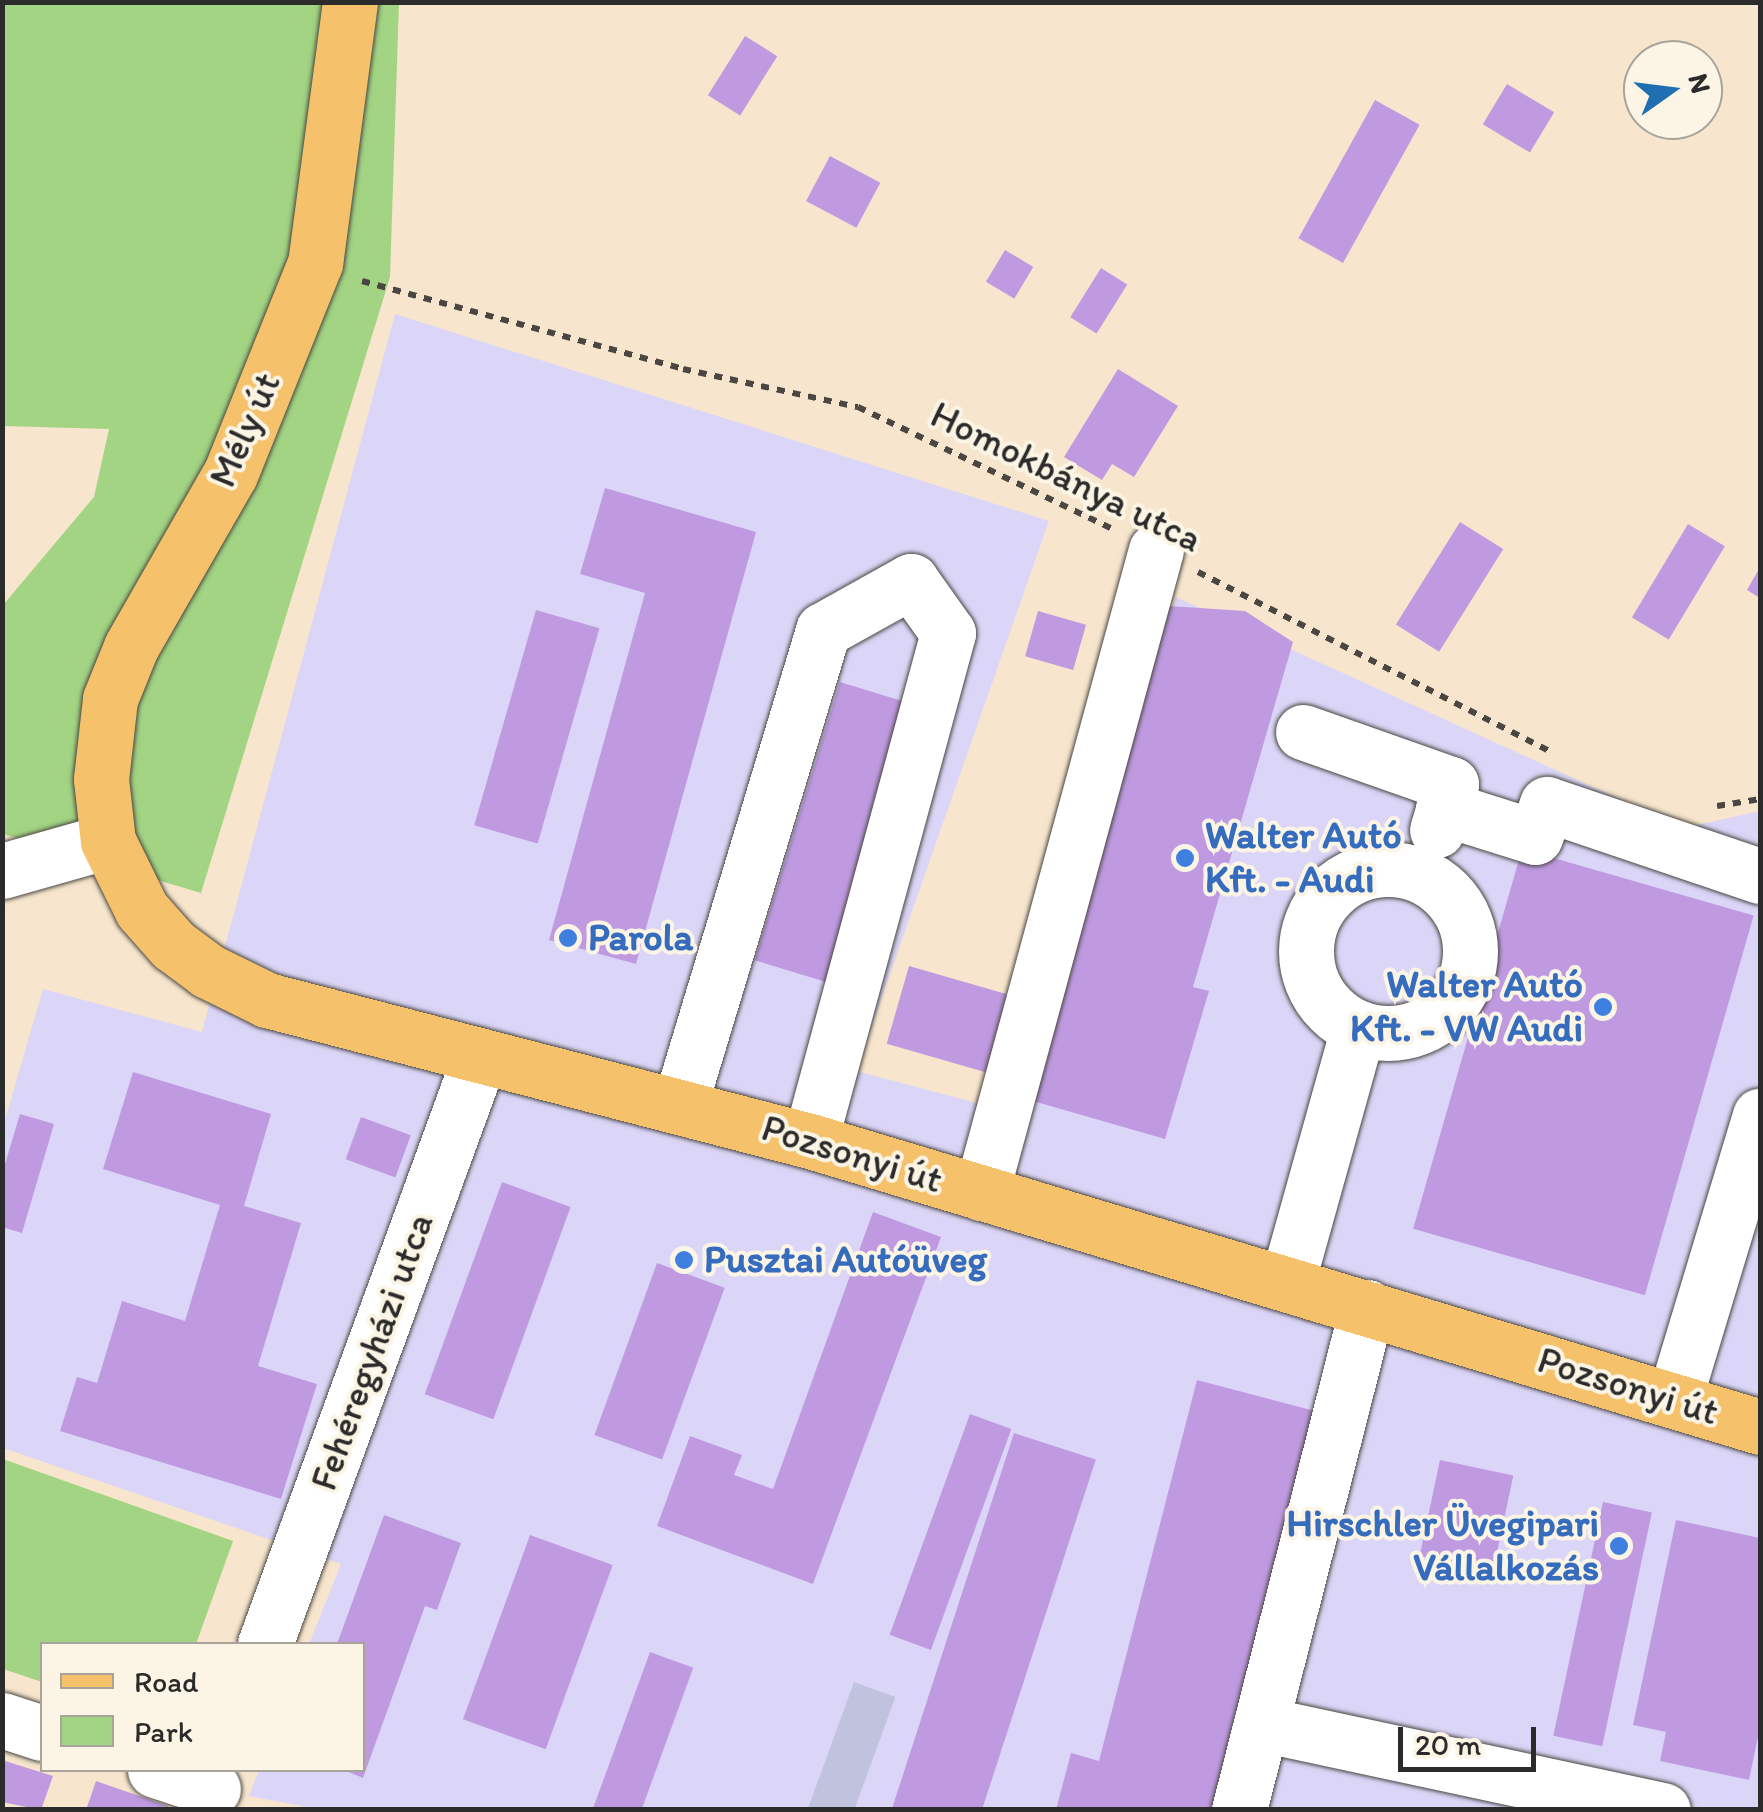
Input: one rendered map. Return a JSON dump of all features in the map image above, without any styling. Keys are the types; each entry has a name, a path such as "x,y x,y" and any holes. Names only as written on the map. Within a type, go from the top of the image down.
{"main road":[{"name":"Mély út","path":"108,840 102,747 110,700 130,647 230,474 315,262 350,2"},
{"name":"Pozsonyi út","path":"108,840 142,910 208,972 268,1000 479,1059 680,1104 810,1140 1716,1413"}],"street":[{"path":"980,1193 1156,550"},
{"path":"680,1104 823,630 911,581 948,633 810,1140"},
{"path":"1303,732 1451,784 1424,876"},
{"path":"1444,808 1535,837 1547,804 1760,876"},
{"path":"2,871 108,840"},
{"path":"1373,869 1424,876 1463,914 1469,970 1458,996 1414,1030 1358,1028 1318,994 1307,970 1312,918 1326,895 1373,869"},
{"path":"1287,1284 1358,1028"},
{"name":"Fehéregyházi utca","path":"266,1642 479,1059"},
{"path":"1716,1413 1760,1116"},
{"path":"1716,1413 1744,1266"},
{"path":"1239,1810 1367,1307"},
{"path":"2,1720 40,1731"},
{"path":"1261,1724 1662,1810"},
{"path":"161,1772 212,1789"}],"path":[{"name":"Homokbánya utca","path":"315,262 683,369 858,407 1156,550 1562,758"},
{"path":"1702,808 1760,799"}],"shaded area":[{"path":"395,314 1049,521 856,1071 1030,1117 1176,597 1683,828 1760,811 1760,1809 322,1810 249,1796 258,1772 365,1772 365,1642 310,1642 341,1564 3,1448 2,1130 43,989 202,1032"},
{"path":"854,1682 895,1697 854,1810 808,1809"}],"green space":[{"path":"3,3 399,3 390,277 201,893 3,834 3,605 94,497 109,429 3,426"},
{"path":"3,1459 233,1541 197,1642 40,1642 40,1681 3,1669"}],"building":[{"path":"745,36 777,56 740,116 708,95"},
{"path":"1507,84 1554,112 1530,153 1483,124"},
{"path":"1375,100 1420,125 1343,263 1298,238"},
{"path":"830,156 880,183 856,228 806,201"},
{"path":"1005,250 1033,267 1014,299 986,282"},
{"path":"1101,268 1127,284 1097,334 1070,317"},
{"path":"1118,369 1178,406 1134,477 1112,464 1102,480 1064,457"},
{"path":"605,488 756,532 636,964 549,940 645,593 580,574"},
{"path":"1460,522 1503,549 1439,652 1396,625"},
{"path":"1688,524 1725,546 1669,640 1632,617"},
{"path":"1760,567 1760,598 1747,590"},
{"path":"1169,606 1245,611 1293,642 1193,987 1209,991 1165,1139 1026,1099"},
{"path":"536,610 599,628 538,844 474,825"},
{"path":"1038,611 1086,625 1073,670 1025,656"},
{"path":"840,682 924,708 839,986 755,960"},
{"path":"1522,849 1754,915 1645,1295 1413,1229"},
{"path":"909,966 1008,994 986,1072 887,1044"},
{"path":"133,1072 271,1114 244,1206 301,1223 258,1366 317,1384 281,1499 60,1431 77,1377 97,1383 122,1301 185,1321 220,1205 103,1169"},
{"path":"20,1114 54,1124 22,1233 2,1227 2,1174"},
{"path":"361,1117 411,1135 395,1177 346,1159"},
{"path":"502,1182 571,1207 493,1419 425,1394"},
{"path":"873,1212 941,1237 813,1584 657,1526 690,1436 742,1455 734,1475 773,1489"},
{"path":"657,1263 725,1288 662,1460 594,1435"},
{"path":"1197,1380 1330,1415 1229,1810 1056,1810 1071,1753 1099,1761"},
{"path":"970,1414 1011,1429 931,1650 890,1635"},
{"path":"1014,1433 1096,1460 982,1810 892,1810"},
{"path":"1440,1460 1513,1476 1493,1571 1420,1556"},
{"path":"1603,1502 1652,1512 1602,1746 1553,1736"},
{"path":"384,1515 461,1543 437,1610 425,1606 363,1778 349,1772 365,1772 365,1642 338,1642"},
{"path":"1676,1520 1760,1538 1760,1727 1749,1780 1660,1761 1666,1732 1633,1725"},
{"path":"530,1535 613,1565 546,1749 463,1719"},
{"path":"650,1652 693,1668 641,1810 593,1810"},
{"path":"2,1760 53,1776 41,1810 2,1802"},
{"path":"96,1781 168,1806 167,1810 86,1810"}],"place":[{"name":"Walter Autó Kft. - Audi","path":"1185,858"},
{"name":"Parola","path":"568,938"},
{"name":"Walter Autó Kft. - VW Audi","path":"1603,1007"},
{"name":"Pusztai Autóüveg","path":"684,1260"},
{"name":"Hirschler Üvegipari Vállalkozás","path":"1619,1546"}]}
